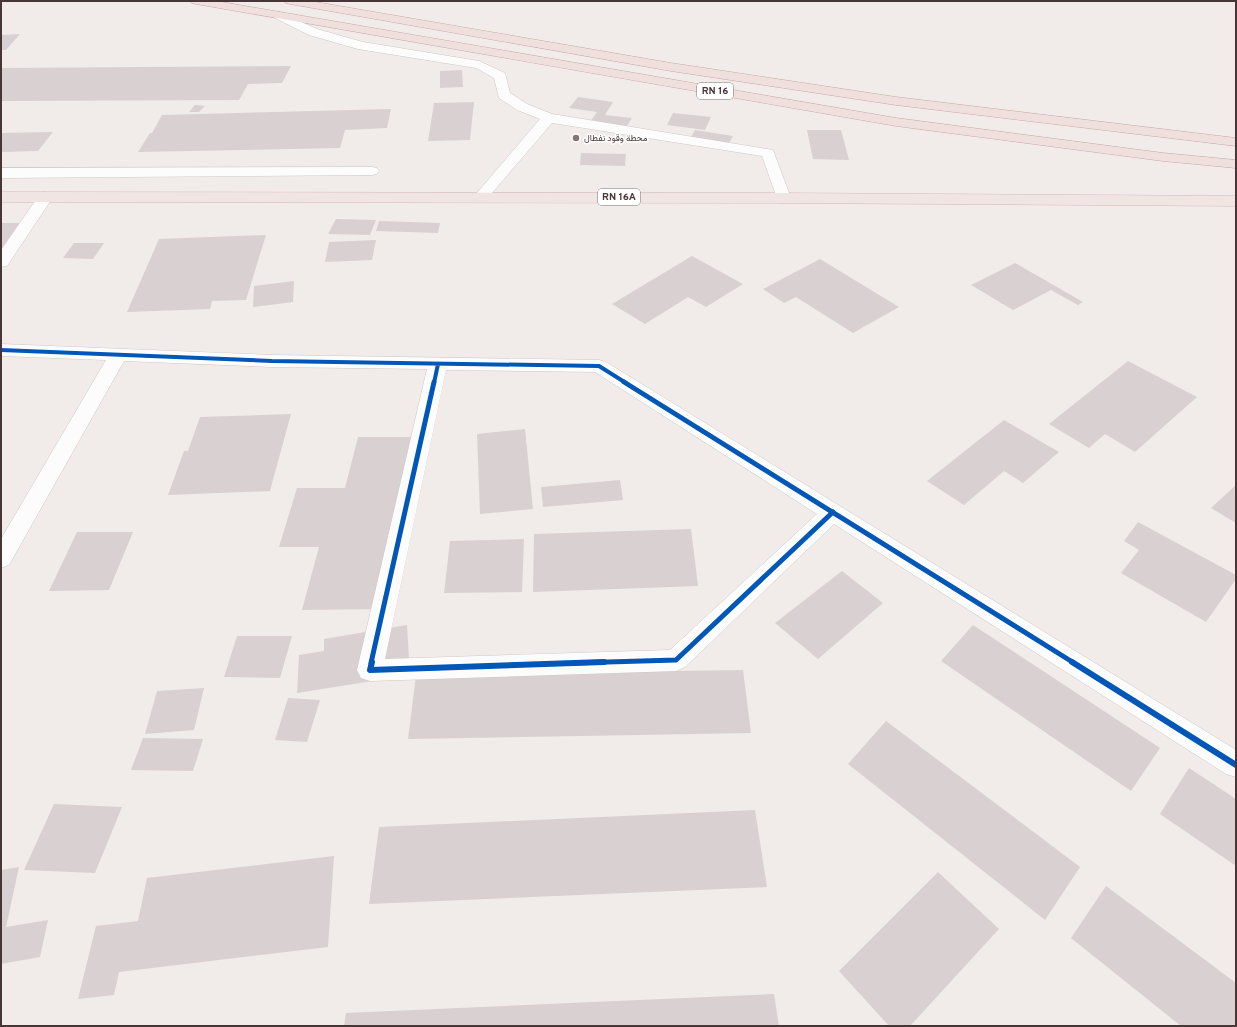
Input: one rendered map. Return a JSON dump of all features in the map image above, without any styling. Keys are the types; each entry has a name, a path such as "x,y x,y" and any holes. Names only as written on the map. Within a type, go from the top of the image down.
{"highway":[{"name":"RN 16","path":"196,1 896,122 1236,164"},
{"name":"RN 16","path":"290,1 671,67 873,98 1236,142"}],"main road":[{"name":"RN 16A","path":"1,197 481,197 1236,201"}],"street":[{"path":"279,16 313,32 362,46 479,65 500,76 504,95 522,107 549,118 768,153 783,198"},
{"path":"481,197 549,118"},
{"path":"1,173 372,171"},
{"path":"1,262 45,197"},
{"path":"1,350 272,361 599,366 1236,764"},
{"path":"1,558 118,355"},
{"path":"438,364 370,670 676,660 833,512"}],"building":[{"path":"20,34 6,50 1,50 1,35"},
{"path":"291,66 282,83 248,84 239,100 1,101 1,68"},
{"path":"462,70 463,87 440,88 440,71"},
{"path":"578,97 613,102 605,115 632,118 624,131 588,125 597,112 569,108"},
{"path":"474,102 470,140 428,141 434,103"},
{"path":"195,105 205,106 199,112 189,112"},
{"path":"391,109 387,128 345,130 340,148 138,152 150,133 152,133 162,115"},
{"path":"673,113 711,117 705,130 667,125"},
{"path":"695,130 733,136 726,148 688,142"},
{"path":"807,130 841,130 849,160 813,159"},
{"path":"53,132 38,151 1,152 1,133"},
{"path":"581,153 626,154 625,166 580,165"},
{"path":"336,219 376,220 370,235 328,234"},
{"path":"379,221 440,223 438,233 376,231"},
{"path":"1,223 23,223 1,254"},
{"path":"266,235 246,300 212,301 210,309 127,312 159,239"},
{"path":"376,240 372,260 325,262 329,242"},
{"path":"74,243 104,243 93,259 63,258"},
{"path":"692,256 743,284 706,307 688,297 645,324 612,304"},
{"path":"820,259 899,307 853,333 796,297 784,303 763,289"},
{"path":"1015,263 1083,302 1078,305 1051,290 1013,310 971,285"},
{"path":"294,281 293,302 253,307 254,286"},
{"path":"1128,361 1197,397 1135,452 1105,434 1089,448 1049,424"},
{"path":"291,414 270,491 168,495 184,451 188,451 200,417"},
{"path":"1004,420 1059,452 1023,483 1004,471 964,505 927,481"},
{"path":"525,429 533,509 480,514 477,434"},
{"path":"358,437 415,437 382,609 302,610 319,547 279,547 297,488 345,488"},
{"path":"620,480 623,500 543,507 541,487"},
{"path":"1236,485 1236,523 1211,508"},
{"path":"1138,522 1236,575 1236,579 1206,622 1121,573 1139,550 1124,541"},
{"path":"691,529 698,586 533,592 534,534"},
{"path":"77,532 133,532 109,590 49,591"},
{"path":"524,539 522,592 444,593 450,541"},
{"path":"842,571 883,603 818,659 775,623"},
{"path":"407,625 410,675 297,693 299,655 324,651 324,639"},
{"path":"973,625 1160,748 1131,791 941,661"},
{"path":"237,636 292,636 280,678 224,677"},
{"path":"743,670 751,733 408,739 416,675"},
{"path":"204,688 194,730 145,734 157,691"},
{"path":"288,698 320,700 307,742 275,740"},
{"path":"886,721 1080,867 1045,920 848,764"},
{"path":"143,738 203,739 193,771 131,770"},
{"path":"1189,768 1236,799 1236,866 1160,814"},
{"path":"54,804 122,807 95,873 24,870"},
{"path":"755,810 767,887 369,904 379,827"},
{"path":"334,856 328,947 119,972 114,995 78,999 96,926 138,921 147,878"},
{"path":"19,867 6,927 48,920 40,957 1,964 1,870"},
{"path":"938,872 999,929 910,1026 889,1026 839,971"},
{"path":"1106,886 1236,983 1236,1026 1181,1026 1071,938"},
{"path":"774,994 779,1026 344,1026 346,1013"}],"cycle path":[{"path":"1,350 272,361 599,366 1236,765"},
{"path":"438,364 370,670 676,660 833,512"}],"place":[{"name":"محطة وقود نفطال","path":"576,138"}]}
